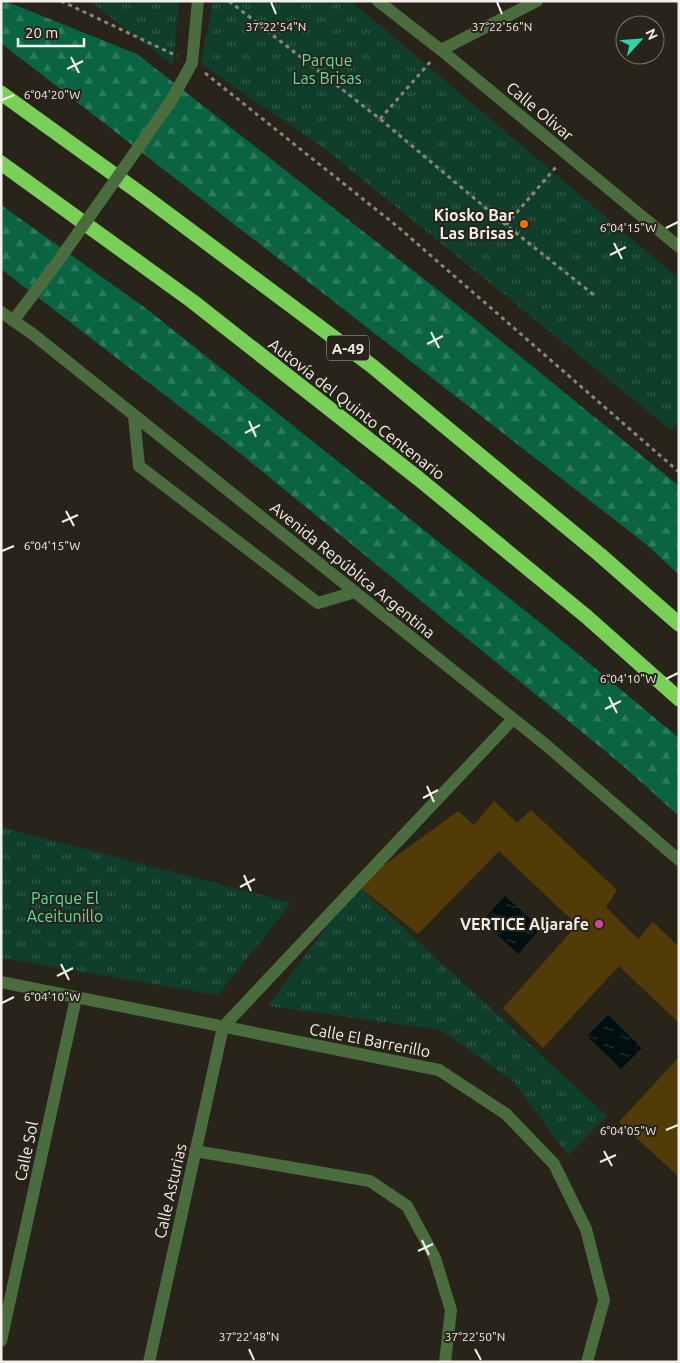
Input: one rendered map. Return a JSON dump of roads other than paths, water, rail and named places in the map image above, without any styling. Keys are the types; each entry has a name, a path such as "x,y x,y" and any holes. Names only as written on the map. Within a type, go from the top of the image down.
{"highway":[{"name":"A-49","path":"1,93 144,196 372,366 599,554 679,624"},
{"name":"Autovía del Quinto Centenario","path":"1,163 192,301 419,479 586,618 679,699"}],"street":[{"path":"13,321 54,267 171,101 192,63 198,1"},
{"name":"Calle Olivar","path":"378,1 441,50 679,247"},
{"path":"441,50 537,1"},
{"name":"Avenida República Argentina","path":"1,312 513,719 679,860"},
{"path":"134,416 139,466 318,603 355,592"},
{"path":"223,1027 513,719"},
{"name":"Calle El Barrerillo","path":"1,982 439,1070 506,1114 554,1164 586,1229 604,1300 587,1362"},
{"name":"Calle Sol","path":"1,1341 76,998"},
{"name":"Calle Asturias","path":"149,1362 223,1027"},
{"path":"196,1151 370,1181 407,1206 436,1258 451,1310 445,1362"}],"water":[{"path":"505,896 541,928 518,954 482,921"},
{"path":"608,1015 642,1048 621,1069 587,1036"}],"place":[{"name":"Kiosko Bar Las Brisas","path":"524,224"},
{"name":"VERTICE Aljarafe","path":"599,924"}],"park label":[{"name":"Parque Las Brisas","path":"327,69"},
{"name":"Parque El Aceitunillo","path":"65,907"}]}
